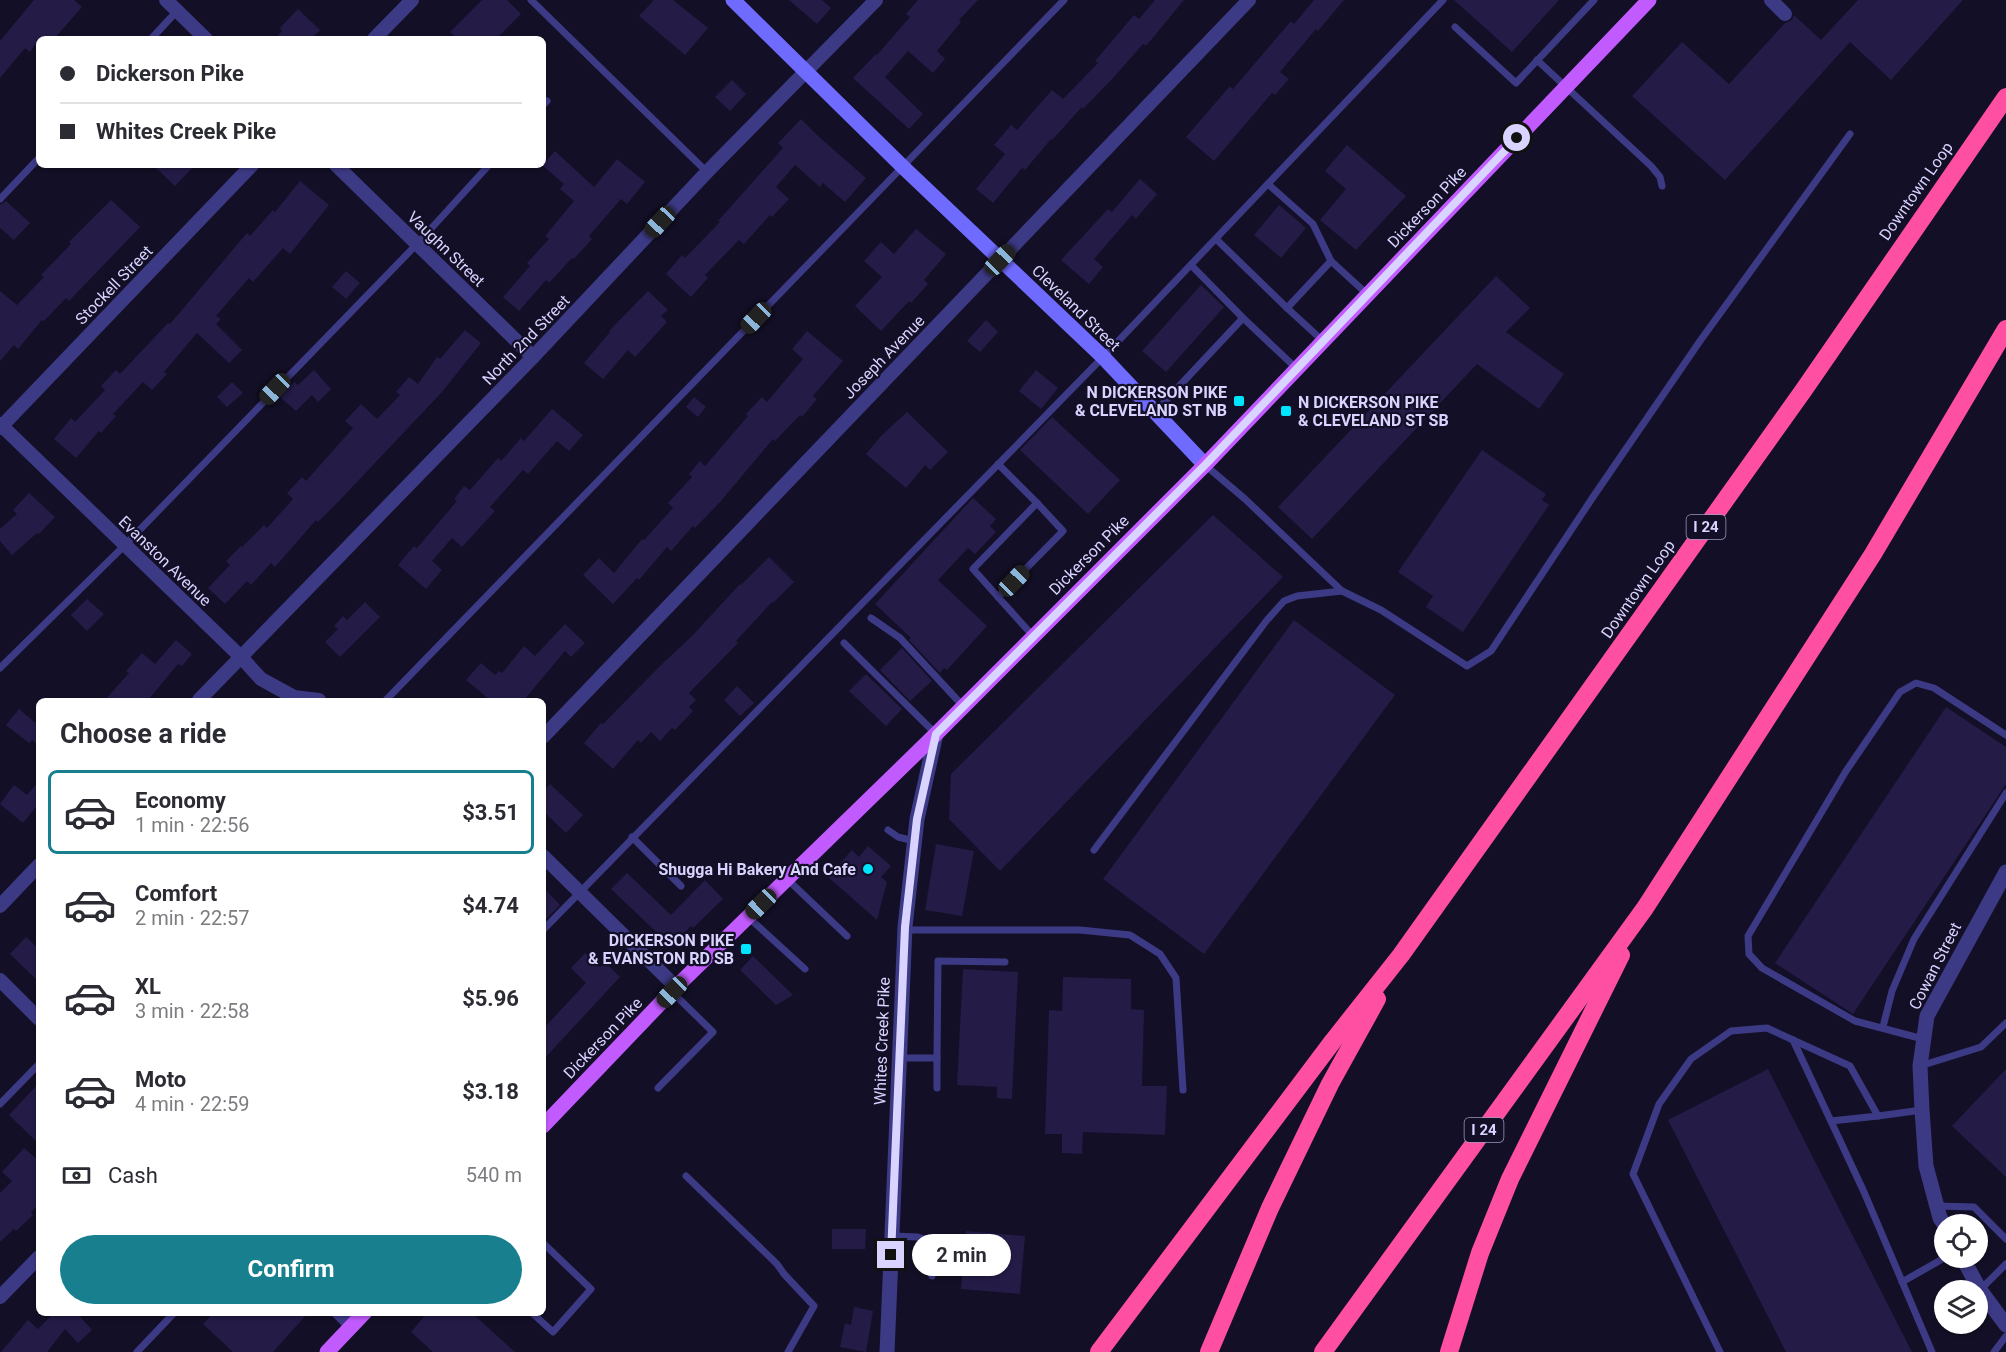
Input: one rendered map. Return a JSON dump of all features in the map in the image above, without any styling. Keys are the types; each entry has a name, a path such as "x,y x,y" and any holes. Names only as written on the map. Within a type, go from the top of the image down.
{"highway":[{"name":"Downtown Loop","path":"1401,955 1803,391 2006,97"},
{"name":"I 24","path":"1323,1352 1645,908 1873,554 2006,329"},
{"path":"1449,1352 1480,1253 1510,1179 1645,908"},
{"name":"I 24","path":"1100,1352 1326,1050 1401,955"},
{"path":"1209,1352 1270,1208 1310,1125 1401,955"}],"main road":[{"name":"Cleveland Street","path":"733,0 903,167 1103,357 1205,465"},
{"name":"Dickerson Pike","path":"546,1123 674,989 936,734 1205,465 1649,0"},
{"path":"327,1352 361,1316"}],"street":[{"path":"166,0 203,36"},
{"path":"377,36 412,0"},
{"name":"North 2nd Street","path":"201,698 533,357 707,172 876,0"},
{"name":"Joseph Avenue","path":"546,734 1249,0"},
{"path":"1771,0 1785,14"},
{"name":"Stockell Street","path":"1,426 249,168"},
{"name":"Vaughn Street","path":"339,168 533,357"},
{"name":"Evanston Avenue","path":"1,426 241,657 261,679 294,697 302,698"},
{"name":"Whites Creek Pike","path":"887,1352 905,930 917,819 936,734"},
{"path":"546,859 674,989"},
{"path":"0,906 36,868"},
{"name":"Cowan Street","path":"1940,1214 1926,1166 1922,1110 1920,1066 1927,1016 2006,872"},
{"path":"0,980 36,1016"},
{"path":"0,1297 36,1260"},
{"path":"1988,1301 2006,1325"},
{"path":"342,1316 352,1326"}],"lane":[{"path":"531,0 707,172"},
{"path":"388,698 1064,0"},
{"path":"546,927 1103,357 1443,0"},
{"path":"1455,27 1516,82 1594,0"},
{"path":"154,36 177,11"},
{"path":"1537,60 1651,166 1660,177 1662,186"},
{"path":"1094,850 1267,620 1284,602 1297,596 1342,591 1381,610 1467,666 1491,651 1700,341 1850,134"},
{"path":"0,199 36,161"},
{"path":"0,668 125,545 417,244 486,168"},
{"path":"1268,184 1313,224 1331,261 1367,295"},
{"path":"1216,238 1323,342"},
{"path":"1287,308 1331,261"},
{"path":"1191,265 1297,369"},
{"path":"1155,412 1243,318"},
{"path":"998,464 1063,531 998,597"},
{"name":"Cleveland Street","path":"1205,465 1245,499 1342,591"},
{"path":"1033,636 973,569 1037,503"},
{"path":"871,618 900,638 963,706"},
{"path":"844,643 936,734"},
{"path":"1923,1039 1855,1021 1762,968 1749,954 1748,936 1846,771 1900,692 1916,683 1934,688 2006,735"},
{"path":"1883,1027 1892,991 1914,939 2006,793"},
{"path":"888,830 898,837 914,841"},
{"path":"632,837 681,886"},
{"path":"787,879 847,936"},
{"path":"748,917 805,969"},
{"path":"905,930 1080,930 1130,935 1160,954 1176,978 1183,1090"},
{"path":"937,1088 938,961 1005,962"},
{"path":"658,1088 713,1032 674,989"},
{"path":"1920,1066 1980,1047 2006,1023"},
{"path":"1720,1352 1633,1174 1659,1104 1691,1059 1731,1031 1767,1028 1850,1066 1878,1116"},
{"path":"1793,1040 1932,1352"},
{"path":"900,1058 937,1058"},
{"path":"0,1104 36,1067"},
{"path":"1831,1121 1922,1110"},
{"path":"686,1176 777,1264 814,1306 788,1352"},
{"path":"1937,1206 1974,1207 2006,1239"},
{"path":"892,1236 918,1237 929,1241 933,1250 932,1276"},
{"path":"535,1316 553,1332 591,1289 546,1246"},
{"path":"1902,1282 1934,1264"},
{"path":"1988,1282 2006,1264"},
{"path":"137,1352 171,1316"},
{"path":"1994,1352 2006,1336"}],"building":[{"path":"34,0 74,0 82,7 57,36 36,36 36,43 30,52 25,48 0,78 0,41"},
{"path":"482,0 507,0 521,14 499,36 455,36 450,32"},
{"path":"654,0 673,0 708,28 685,55 639,16"},
{"path":"789,0 822,0 831,8 817,24"},
{"path":"918,0 978,0 959,20 961,22 937,51 945,59 933,73 908,51 885,77 923,114 909,129 853,78 877,55 910,17 906,14"},
{"path":"1155,0 1184,0 1146,46 1143,44 1114,77 1051,139 1025,170 1022,168 993,203 976,189 1005,154 994,145 1011,125 1017,130 1052,90 1063,99 1098,63 1095,61 1134,15 1139,19"},
{"path":"1314,0 1344,0 1280,72 1289,79 1275,95 1272,93 1214,161 1186,137 1230,86 1233,89 1291,21 1294,24"},
{"path":"1454,0 1559,0 1512,52"},
{"path":"1858,0 1963,0 1891,80 1850,42 1725,180 1632,96 1682,42 1729,84 1785,23 1792,20 1794,15 1821,40"},
{"path":"298,9 320,30 314,36 278,36 282,31 280,28"},
{"path":"732,80 746,94 730,111 715,97"},
{"path":"801,119 866,178 845,202 823,183 820,187 795,165 776,187 789,199 772,217 770,215 744,244 739,240 705,275 708,278 691,297 666,274 682,255 685,258 720,222 718,221 783,148 778,143"},
{"path":"1347,145 1406,196 1356,250 1320,220 1346,189 1325,171"},
{"path":"555,151 594,187 617,159 645,182 627,204 621,199 589,236 592,239 574,259 572,258 549,283 546,280 519,311 503,297 530,266 527,263 549,239 545,236 574,201 560,189 564,184 545,168 546,161"},
{"path":"156,168 192,168 175,186"},
{"path":"1140,179 1157,194 1136,219 1132,215 1094,259 1103,267 1089,284 1061,260 1108,209 1112,212"},
{"path":"300,181 329,205 290,254 283,248 253,282 249,278 216,316 221,319 216,324 242,350 229,363 197,333 164,372 167,374 152,390 143,382 113,414 116,416 101,433 99,431 76,458 54,439 71,418 75,422 105,390 101,386 116,370 120,374 168,323 170,324 247,233 250,236 273,210 275,212"},
{"path":"111,200 140,227 69,301 66,298 44,321 42,320 18,349 14,345 0,361 0,291 17,305 44,277 41,275 71,244 69,242"},
{"path":"6,201 30,223 14,240 0,228 0,205"},
{"path":"1279,205 1306,228 1281,258 1254,235"},
{"path":"916,229 946,254 924,280 928,284 881,331 855,306 882,277 864,261 881,242 894,254"},
{"path":"346,271 360,283 346,299 332,287"},
{"path":"1496,276 1530,308 1506,332 1564,374 1539,409 1477,364 1312,539 1278,507"},
{"path":"1201,285 1224,307 1166,372 1142,351"},
{"path":"648,291 668,310 661,316 667,322 635,357 628,350 603,379 584,363 609,331"},
{"path":"986,320 998,332 980,352 967,341"},
{"path":"465,330 481,343 442,392 339,501 318,522 316,520 275,567 271,563 251,585 247,581 225,604 208,588 230,565 226,561 264,525 267,528 293,499 287,493 302,477 306,481 353,428 345,421 361,404 377,419 400,395 396,392 409,377 418,384 437,357 440,359"},
{"path":"807,331 843,361 813,396 817,399 802,417 800,415 775,441 773,439 695,528 693,526 671,551 667,547 639,580 637,578 613,604 583,575 599,558 614,573 642,539 644,540 673,508 668,503 692,477 689,474 700,461 705,466 748,416 746,414 762,397 767,402 803,359 792,349"},
{"path":"314,370 331,389 318,402 312,395 296,411 280,397 294,382 298,385"},
{"path":"1036,370 1058,388 1041,409 1019,391"},
{"path":"232,382 243,393 227,407 217,397"},
{"path":"694,397 706,407 698,417 686,407"},
{"path":"552,409 583,435 569,451 557,441 528,474 523,470 490,507 495,511 462,547 452,538 432,561 442,570 426,589 398,565 414,546 417,548 457,501 454,499 464,486 470,490 498,458 501,461 521,438 524,441"},
{"path":"907,412 948,452 930,470 925,465 906,488 866,454 881,436"},
{"path":"1052,417 1120,480 1088,514 1020,450"},
{"path":"1482,450 1546,494 1542,500 1549,505 1463,632 1426,607 1433,596 1398,572"},
{"path":"29,493 55,517 39,534 37,533 12,555 0,541 0,529 17,514 13,510"},
{"path":"973,498 996,519 990,526 996,532 975,554 968,548 938,580 987,626 947,670 944,668 940,673 909,640 911,638 875,604"},
{"path":"1213,515 1283,577 1000,871 949,819 951,774"},
{"path":"769,557 794,582 772,602 736,641 738,643 689,693 696,700 689,707 693,711 675,730 672,728 660,741 651,732 641,743 638,740 613,769 584,743 601,723 603,724"},
{"path":"87,599 104,614 87,631 71,615"},
{"path":"365,602 380,617 340,657 325,642 338,629 334,626 343,616 347,620"},
{"path":"1294,620 1395,695 1204,954 1103,879"},
{"path":"565,624 585,643 571,657 565,651 526,698 488,698 466,680 481,663 495,675 499,671 502,673 524,646 535,656"},
{"path":"176,640 192,654 182,666 178,664 150,698 107,698 129,673 126,671 142,653 155,664"},
{"path":"902,648 932,681 910,701 880,670"},
{"path":"866,674 902,709 886,726 849,691"},
{"path":"737,686 754,703 740,716 724,700"},
{"path":"1946,707 2006,747 2006,784 1853,1014 1775,963"},
{"path":"19,709 36,723 36,743 32,740 29,743 6,725"},
{"path":"36,784 36,807 23,823 0,804 14,785 27,795"},
{"path":"550,784 583,815 566,833 546,814 546,789"},
{"path":"936,844 974,851 962,916 925,910"},
{"path":"868,846 891,866 881,877 887,882 877,920 828,877 852,850 859,857"},
{"path":"627,873 671,915 705,880 723,899 671,946 611,889"},
{"path":"546,890 560,905 546,919"},
{"path":"26,937 36,946 36,979 10,954"},
{"path":"585,953 600,967 605,962 620,977 546,1057 546,1026 586,983 571,968"},
{"path":"753,956 793,995 776,1005 740,970"},
{"path":"963,969 1018,972 1012,1099 997,1098 997,1087 957,1085"},
{"path":"1063,977 1131,979 1131,1009 1144,1010 1142,1086 1167,1086 1165,1135 1083,1132 1082,1154 1062,1153 1062,1134 1045,1134 1049,1010 1062,1011"},
{"path":"1768,1069 1912,1352 1786,1352 1668,1120"},
{"path":"2006,1069 2006,1177 1952,1126"},
{"path":"36,1086 36,1141 9,1115"},
{"path":"24,1148 36,1158 36,1207 31,1212 33,1215 0,1242 0,1193 12,1181 2,1172"},
{"path":"832,1229 866,1229 865,1249 832,1249"},
{"path":"966,1231 1025,1236 1020,1294 961,1289"},
{"path":"854,1307 873,1311 866,1352 840,1347 845,1323 851,1325"},
{"path":"51,1316 80,1316 92,1330 78,1343 65,1329 47,1352 1,1352 28,1320 38,1329"},
{"path":"210,1316 305,1316 273,1352 233,1352 203,1324"},
{"path":"425,1316 475,1316 515,1352 433,1352 411,1332"}],"place":[{"name":"N DICKERSON PIKE & CLEVELAND ST NB","path":"1239,401"},
{"name":"N DICKERSON PIKE & CLEVELAND ST SB","path":"1286,411"},
{"name":"Shugga Hi Bakery And Cafe","path":"868,869"},
{"name":"DICKERSON PIKE & EVANSTON RD SB","path":"746,949"}],"route":[{"path":"891,1255 905,927 917,819 936,734 1205,465 1517,138"}]}
